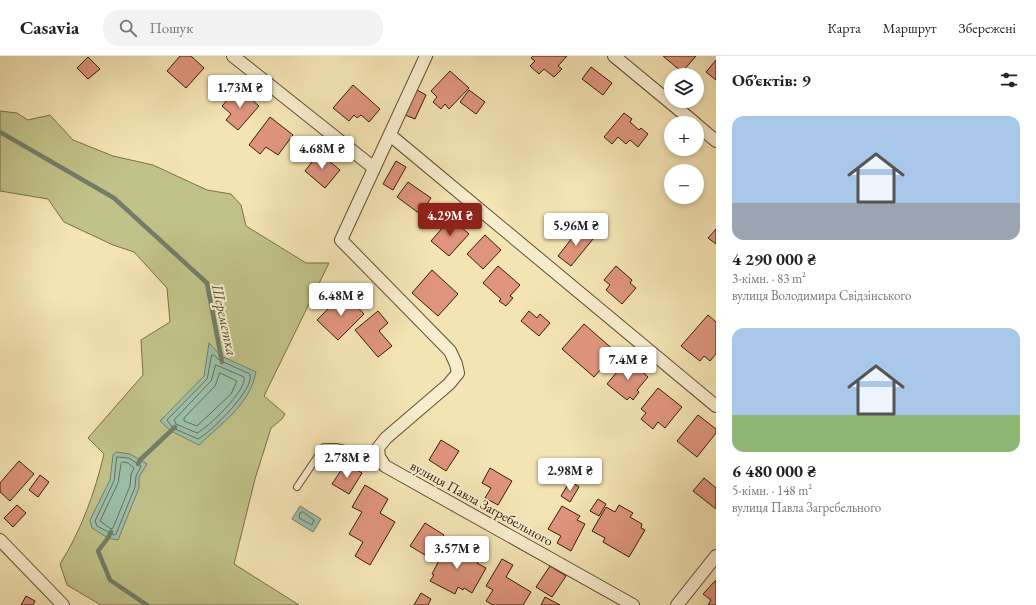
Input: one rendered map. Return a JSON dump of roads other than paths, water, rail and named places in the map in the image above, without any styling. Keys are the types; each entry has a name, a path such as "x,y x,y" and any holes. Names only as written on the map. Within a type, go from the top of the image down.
{"street":[{"path":"233,56 374,168"},
{"path":"379,457 378,448 386,438 450,384 458,373 450,351 341,240 426,56"},
{"path":"614,56 686,116"},
{"path":"704,131 716,141"},
{"path":"390,135 716,406"},
{"name":"вулиця Павла Загребельного","path":"379,457 385,466 633,605"},
{"path":"0,540 63,605"},
{"path":"677,605 716,556"}],"lane":[{"path":"297,486 324,447 336,447 379,457"}],"water":[{"path":"209,343 221,356 256,372 248,394 234,412 199,445 171,431 160,421 204,376"},
{"path":"116,452 130,454 147,464 139,477 139,488 118,540 108,538 92,528 90,520 110,480 113,455"},
{"path":"300,506 321,519 313,532 292,519"}],"waterway":[{"name":"Шереметка","path":"0,132 114,198 207,283 222,362"},
{"name":"Шереметка","path":"138,464 140,460 175,427"},
{"name":"Шереметка","path":"111,532 98,551 110,580 147,605"}]}
